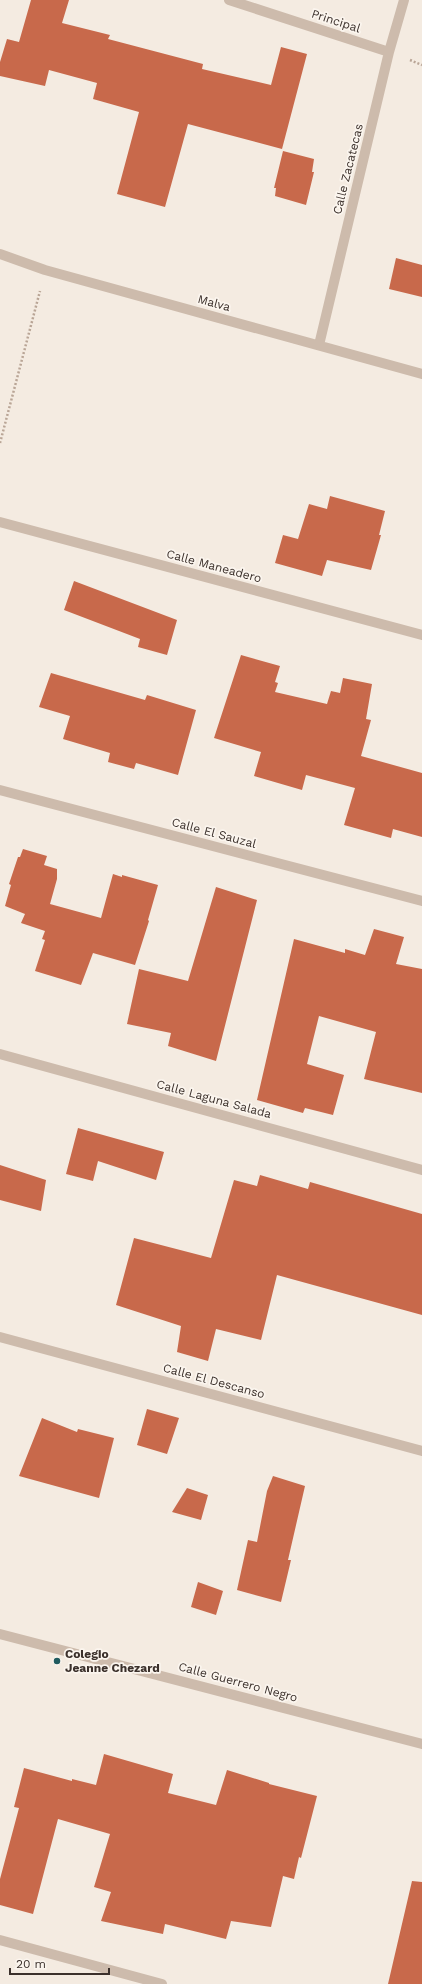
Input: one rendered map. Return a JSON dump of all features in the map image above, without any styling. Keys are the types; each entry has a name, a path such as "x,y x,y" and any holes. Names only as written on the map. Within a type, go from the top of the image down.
{"street":[{"name":"Principal","path":"229,0 389,52"},
{"name":"Calle Zacatecas","path":"319,344 389,52 404,0"},
{"name":"Malva","path":"0,254 45,270 319,344 422,374"},
{"name":"Calle Maneadero","path":"0,522 422,635"},
{"name":"Calle El Sauzal","path":"0,790 422,901"},
{"name":"Calle Laguna Salada","path":"0,1054 422,1170"},
{"name":"Calle El Descanso","path":"0,1337 422,1451"},
{"name":"Calle Guerrero Negro","path":"0,1634 422,1744"},
{"path":"0,1940 162,1984"}],"path":[{"path":"0,443 45,270"}],"building":[{"path":"31,0 69,0 62,23 110,35 108,39 203,64 202,69 271,85 281,47 307,54 282,149 188,124 165,207 117,194 139,112 93,99 97,83 49,70 45,86 0,76 0,62 7,39 19,42"},
{"path":"283,151 314,159 312,172 314,172 306,205 275,196 276,188 274,188"},
{"path":"396,258 422,265 422,297 389,289"},
{"path":"330,496 385,511 379,535 381,535 371,570 327,560 322,576 275,563 283,535 298,539 309,504 327,509"},
{"path":"74,581 177,620 167,655 138,647 140,639 64,610"},
{"path":"241,655 280,666 275,682 278,683 275,692 327,704 331,691 340,693 343,678 372,684 366,719 371,720 361,756 422,773 422,837 393,829 391,838 344,825 355,788 306,775 302,790 254,776 261,752 214,738"},
{"path":"51,673 145,700 147,695 196,710 178,775 136,763 134,769 108,762 110,753 63,739 70,716 39,707"},
{"path":"23,849 47,856 44,865 57,869 57,879 50,904 101,918 113,874 158,885 148,920 149,921 135,965 93,953 81,985 35,971 45,940 42,939 45,931 21,923 25,914 5,906 11,885 9,884 18,857 20,857"},
{"path":"216,887 257,900 216,1061 168,1046 171,1033 127,1024 139,969 188,981"},
{"path":"374,929 404,937 396,964 422,969 422,1093 364,1079 376,1032 319,1016 307,1064 344,1075 333,1115 305,1108 303,1113 257,1100 294,939 345,953 345,949 365,955"},
{"path":"78,1128 164,1152 156,1180 98,1161 93,1181 66,1174"},
{"path":"0,1165 46,1180 41,1211 0,1200"},
{"path":"260,1175 308,1189 310,1182 422,1214 422,1315 277,1275 261,1340 216,1329 208,1361 177,1352 181,1326 116,1305 134,1238 211,1258 234,1180 257,1186"},
{"path":"147,1409 179,1418 167,1454 137,1445"},
{"path":"42,1418 77,1432 78,1429 114,1438 99,1498 19,1476"},
{"path":"273,1476 305,1486 288,1560 291,1560 281,1602 237,1590 248,1540 257,1542 267,1491"},
{"path":"187,1488 208,1495 201,1520 172,1512"},
{"path":"198,1582 223,1591 216,1615 191,1607"},
{"path":"104,1754 173,1774 168,1793 216,1805 227,1770 269,1784 317,1796 294,1879 283,1876 271,1927 231,1921 226,1939 165,1924 163,1934 101,1921 111,1892 94,1887 110,1834 58,1819 33,1914 0,1905 0,1879 19,1808 14,1807 24,1768 72,1781 72,1779 96,1785"},
{"path":"412,1881 422,1882 422,1984 388,1984"}],"place":[{"name":"Colegio Jeanne Chezard","path":"57,1661"}]}
